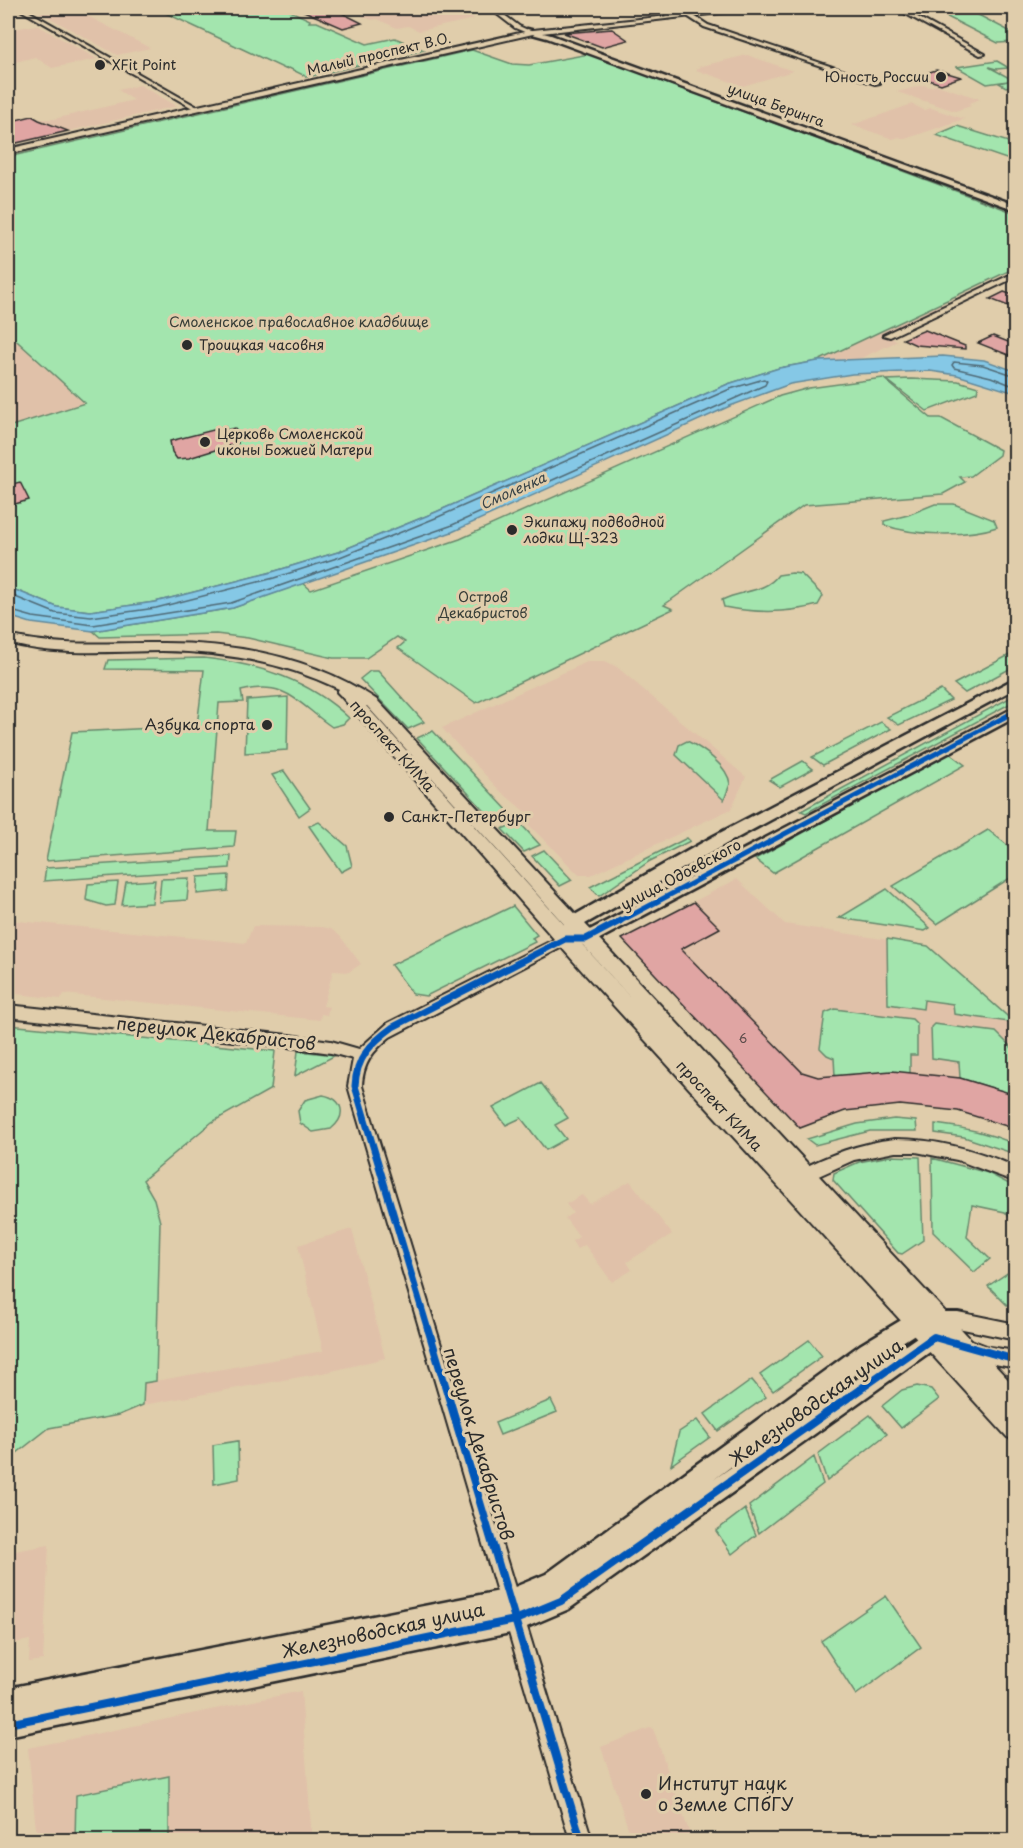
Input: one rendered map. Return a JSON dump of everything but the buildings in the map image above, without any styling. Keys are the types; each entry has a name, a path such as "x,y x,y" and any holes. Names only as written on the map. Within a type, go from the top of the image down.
{"main road":[{"name":"Малый проспект В.О.","path":"530,32 738,8"},
{"name":"Малый проспект В.О.","path":"8,151 530,32 760,8"},
{"name":"проспект КИМа","path":"8,639 57,649 184,646 237,651 292,665 341,686 803,1176 936,1330 1016,1428"},
{"name":"проспект КИМа","path":"574,934 936,1330 1016,1406"}],"street":[{"path":"20,8 196,108"},
{"name":"улица Беринга","path":"492,8 518,27 530,32 549,36 1016,206"},
{"path":"657,8 670,16"},
{"path":"898,8 982,54"},
{"path":"689,15 706,26 877,83"},
{"name":"улица Беринга","path":"543,31 1016,206"},
{"path":"887,335 1016,274"},
{"name":"улица Одоевского","path":"574,934 783,806 1016,682"},
{"name":"улица Одоевского","path":"360,1055 393,1027 574,934 803,824 1016,711"},
{"path":"783,806 803,824"},
{"name":"переулок Декабристов","path":"8,1011 288,1041 331,1047 360,1055 354,1072 355,1086 581,1840"},
{"path":"803,1176 827,1163 856,1152 888,1146 920,1146 956,1152 990,1163 1016,1175"},
{"path":"936,1330 958,1320 1016,1332"},
{"path":"936,1330 989,1355 1016,1360"},
{"name":"Железноводская улица","path":"8,1701 561,1601 936,1330"},
{"name":"Железноводская улица","path":"8,1724 512,1610"}],"shaded area":[{"path":"32,8 72,8 150,48 117,55"},
{"path":"352,8 469,8 480,15 471,17 474,19 419,31 408,26 397,28 377,19 372,20 361,16 367,14"},
{"path":"37,25 97,59 52,68 35,57 8,64 8,30"},
{"path":"747,55 793,71 743,86 696,70 700,68 698,67"},
{"path":"140,85 177,106 8,145 8,121 32,116 37,119 54,119 134,100 118,90"},
{"path":"924,85 930,87 937,85 980,99 968,104 971,106 955,111 897,92"},
{"path":"912,104 924,110 931,108 964,119 905,139 899,137 893,139 852,125"},
{"path":"939,303 948,306 885,335 898,341 859,359 818,361"},
{"path":"8,333 85,404 8,427"},
{"path":"589,661 605,661 617,667 746,777 731,809 591,875 579,875 528,824 529,815 499,790 442,728"},
{"path":"737,879 785,924 928,946 1015,1023 1015,1129 958,1111 900,1105 845,1111 800,1128 622,939"},
{"path":"8,920 246,943 253,926 322,927 331,929 340,936 361,964 349,972 333,971 323,1006 329,1007 327,1015 321,1014 320,1020 64,994 61,999 8,993"},
{"path":"630,1181 672,1234 627,1262 632,1270 612,1282 585,1245 577,1249 572,1241 579,1237 565,1218 573,1213 566,1204 582,1195 590,1204"},
{"path":"352,1229 385,1358 328,1372 143,1405 144,1383 323,1351 298,1245"},
{"path":"49,1545 43,1660 29,1662 30,1640 10,1644 8,1559 15,1551"},
{"path":"301,1691 312,1840 37,1840 28,1748"},
{"name":"Институт наук о Земле СПбГУ","path":"652,1727 692,1840 632,1840 601,1747"}],"green space":[{"path":"155,8 284,8 310,20 309,22 317,22 367,44 395,38 424,50 307,77 289,68 285,69"},
{"path":"930,8 965,8 1015,34 1015,42 998,43"},
{"name":"Смоленское православное кладбище","path":"472,50 512,64 529,65 589,54 1015,213 1015,268 818,361 779,368 728,384 436,512 338,552 272,572 155,602 90,611 57,607 8,587 8,427 85,403 8,333 8,157"},
{"path":"997,61 1009,68 989,67 1015,81 1015,85 1006,87 999,83 1008,81 987,84 957,67"},
{"path":"957,126 1015,144 1015,162 936,135"},
{"name":"Остров Декабристов","path":"883,378 931,418 941,418 1000,450 999,455 971,476 960,477 965,482 943,494 804,505 664,605 673,609 476,703 398,648 405,642 397,637 366,658 333,658 248,638 216,634 100,637 93,631 233,608 303,583 311,590 460,539 780,396 809,388"},
{"path":"887,380 958,381 978,387 977,392 927,411"},
{"path":"935,504 954,504 994,520 997,527 956,534 940,534 896,529 884,525 884,521 908,515"},
{"path":"801,574 823,596 818,605 795,610 771,611 724,607 722,600 760,588 773,581 778,575"},
{"path":"1015,652 1015,666 965,693 954,684"},
{"path":"204,658 244,665 282,676 317,693 349,718 343,724 332,727 300,702 281,691 257,688 241,691 243,702 219,703 209,831 236,831 234,847 46,861 72,732 197,726 204,670 105,669 108,660"},
{"path":"370,671 378,671 424,722 408,729 360,679"},
{"path":"941,690 951,700 899,725 887,717"},
{"path":"1015,695 1015,701 806,813 801,811"},
{"name":"Азбука спорта","path":"288,697 287,750 245,753 247,700"},
{"path":"881,722 891,729 823,765 812,757"},
{"path":"433,731 510,813 494,821 417,738"},
{"path":"687,741 707,753 725,771 730,784 724,800 676,755 679,745"},
{"path":"949,753 965,765 773,873 755,859"},
{"path":"803,761 813,769 780,787 769,780"},
{"path":"284,771 310,808 299,816 272,775"},
{"path":"319,822 347,846 352,866 341,872 309,826"},
{"path":"519,822 540,845 524,852 502,829"},
{"path":"988,830 1015,851 1015,875 937,924 893,886"},
{"path":"687,838 690,841 650,861 599,896 590,887"},
{"path":"544,850 572,880 560,886 532,856"},
{"path":"231,856 230,868 44,881 46,868"},
{"path":"229,875 228,891 197,894 198,877"},
{"path":"189,878 187,900 159,902 161,879"},
{"path":"155,880 152,903 122,905 126,882"},
{"path":"118,882 115,905 106,906 86,900 88,884"},
{"path":"887,889 930,928 925,931 839,918"},
{"path":"513,906 537,935 532,938 535,942 426,996 413,994 391,965"},
{"path":"887,939 928,946 1015,1023 954,1014 953,1004 924,1000 923,1009 888,1004"},
{"path":"835,1009 912,1019 917,1024 917,1055 910,1055 910,1073 835,1076 834,1058 820,1048 825,1013"},
{"path":"934,1024 996,1032 1015,1051 1015,1095 960,1078 959,1062 932,1058 931,1027"},
{"path":"8,1025 275,1051 271,1089 212,1122 143,1180 154,1199 160,1222 156,1381 144,1383 143,1405 119,1415 49,1428 8,1460"},
{"path":"298,1051 336,1055 295,1076"},
{"path":"541,1083 568,1118 555,1125 566,1139 546,1150 521,1118 506,1125 493,1108"},
{"path":"323,1095 339,1104 341,1114 331,1129 313,1132 300,1123 298,1111 305,1100"},
{"path":"894,1119 916,1121 917,1131 870,1131 815,1145 807,1139 857,1124"},
{"path":"935,1124 976,1131 1005,1140 1015,1144 1015,1154 964,1137 935,1133"},
{"path":"890,1156 920,1157 923,1240 902,1254 898,1253 833,1180 834,1173 859,1162"},
{"path":"932,1158 988,1173 1015,1187 1015,1223 1005,1212 972,1205 967,1237 990,1259 974,1272 933,1232"},
{"path":"1015,1268 1015,1308 1008,1306 988,1286"},
{"path":"809,1340 822,1356 773,1391 760,1375"},
{"path":"752,1380 766,1397 718,1431 705,1414"},
{"path":"917,1386 931,1389 939,1399 901,1428 882,1406 902,1390"},
{"path":"551,1400 557,1412 500,1435 495,1423"},
{"path":"870,1415 887,1434 827,1481 818,1454"},
{"path":"697,1420 710,1437 671,1465 679,1432"},
{"path":"238,1441 239,1479 214,1484 213,1445"},
{"path":"814,1457 823,1484 759,1533 749,1506"},
{"path":"745,1509 756,1535 732,1554 716,1531"},
{"path":"886,1596 921,1647 856,1695 821,1641"},
{"path":"169,1776 169,1840 75,1840 76,1795"}],"water":[{"name":"Смоленка","path":"943,356 984,360 1015,371 1015,393 957,375 930,371 852,374 790,384 730,406 452,532 233,608 93,631 31,623 8,616 8,587 57,607 90,611 155,602 272,572 338,552 436,512 728,384 779,368 818,361"}],"cycle path":[{"path":"581,1840 355,1086 357,1066 365,1051 393,1027 565,939 586,939 1016,711"},
{"path":"8,1724 515,1620 561,1601 934,1337 1016,1360"}],"place":[{"name":"XFit Point","path":"100,65"},
{"name":"Юность России","path":"941,77"},
{"name":"Троицкая часовня","path":"187,345"},
{"name":"Церковь Смоленской иконы Божией Матери","path":"205,442"},
{"name":"Экипажу подводной лодки Щ-323","path":"512,530"},
{"name":"Азбука спорта","path":"267,725"},
{"name":"Санкт-Петербург","path":"389,817"},
{"name":"Институт наук о Земле СПбГУ","path":"646,1794"}]}
